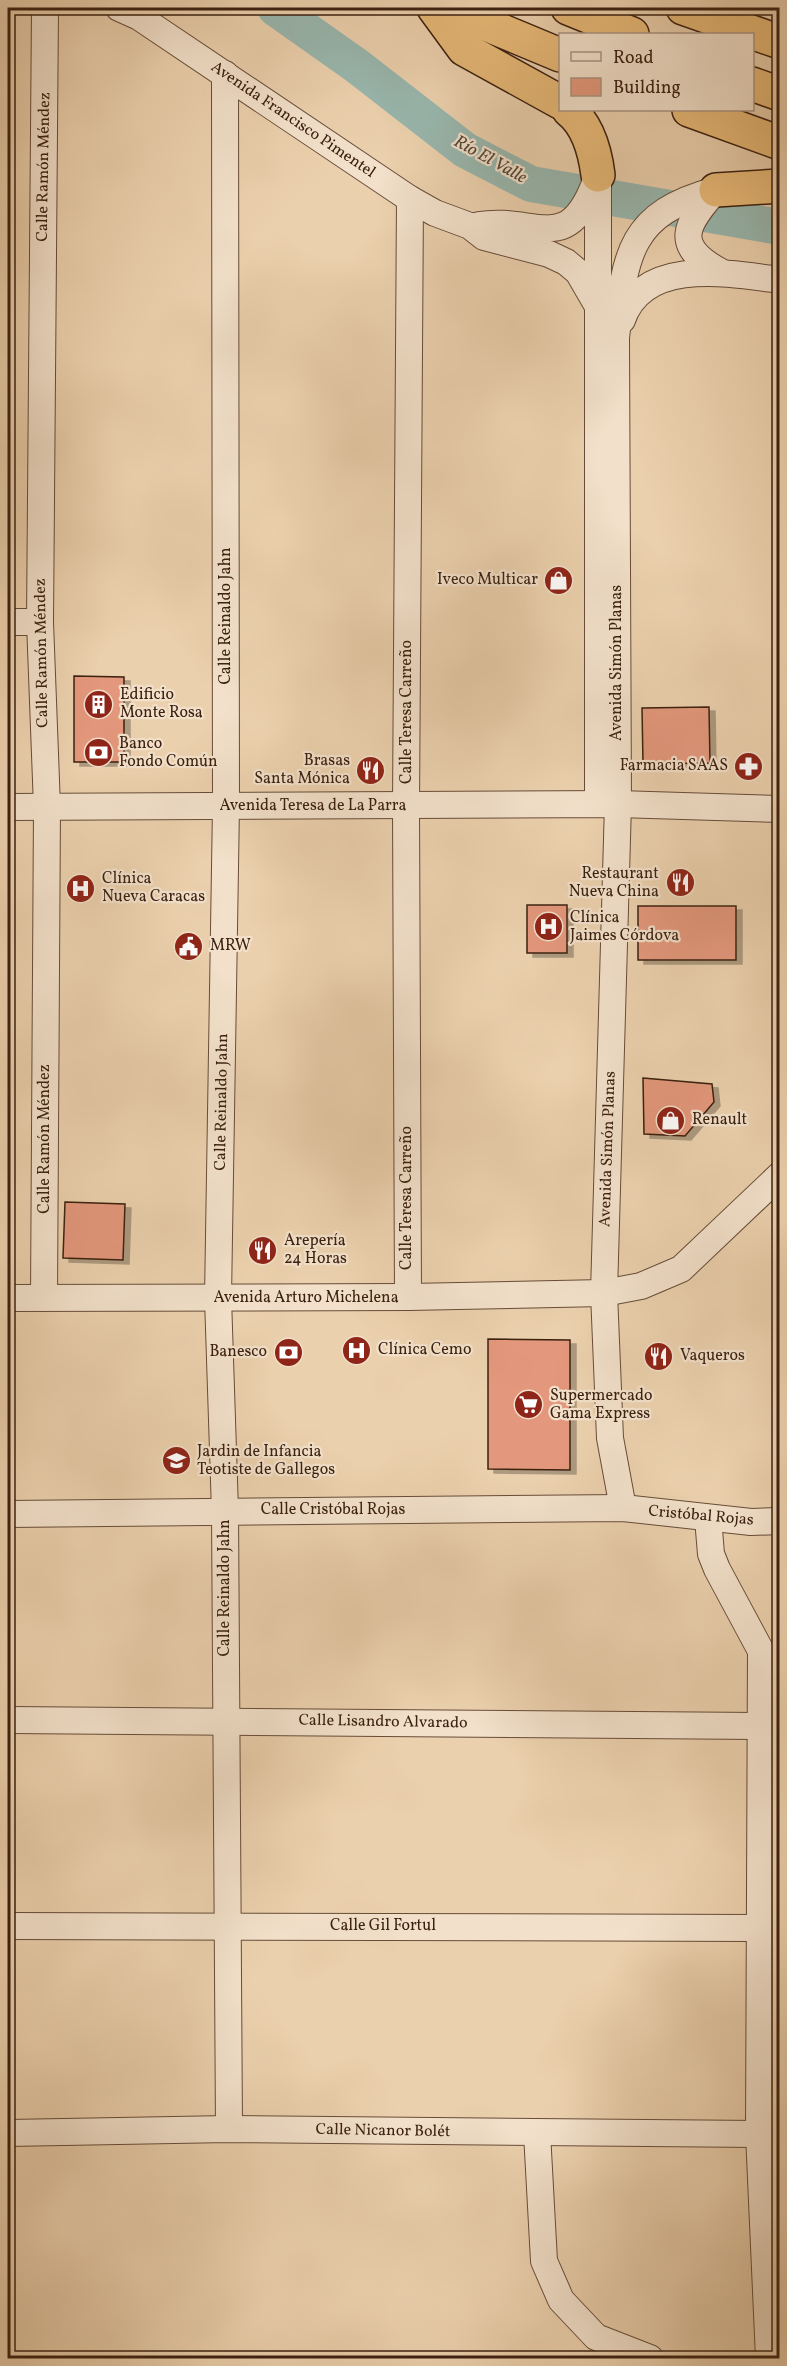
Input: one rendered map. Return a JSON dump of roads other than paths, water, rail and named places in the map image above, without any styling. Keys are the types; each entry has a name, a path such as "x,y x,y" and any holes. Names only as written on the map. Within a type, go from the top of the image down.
{"highway":[{"path":"434,8 464,48 559,101"},
{"path":"447,8 559,54"},
{"path":"568,8 630,33"},
{"path":"683,8 780,42"},
{"path":"754,84 780,94"},
{"path":"570,111 587,134 596,153 598,175"},
{"path":"692,111 780,143"},
{"path":"716,190 780,186"}],"street":[{"name":"Calle Ramón Méndez","path":"44,1298 47,807 40,622 45,8"},
{"name":"Avenida Francisco Pimentel","path":"119,8 139,17 410,199 435,213 470,226"},
{"name":"Calle Reinaldo Jahn","path":"225,75 226,806 218,1298 225,1511 225,1721 230,1925 229,2129"},
{"path":"470,226 486,224 541,228 566,225 577,218 598,175"},
{"name":"Avenida Simón Planas","path":"598,175 596,303 608,804"},
{"path":"716,190 692,217 687,236 690,246 707,265 721,272"},
{"name":"Avenida Simón Planas","path":"623,1508 610,1438 604,1293 608,804 616,338 624,270 637,240 662,212 684,198 716,190"},
{"name":"Calle Teresa Carreño","path":"408,1298 406,806 410,199"},
{"path":"470,226 484,237 549,254 566,262 578,272 596,303"},
{"path":"616,338 625,310 637,292 656,280 721,272 780,280"},
{"path":"8,622 40,622"},
{"name":"Avenida Teresa de La Parra","path":"8,807 608,804 780,810"},
{"name":"Avenida Arturo Michelena","path":"8,1298 408,1298 604,1293 641,1286 681,1269 780,1175"},
{"name":"Calle Cristóbal Rojas","path":"8,1514 623,1508"},
{"name":"Cristóbal Rojas","path":"623,1508 751,1522 780,1521"},
{"path":"708,1518 711,1554 761,1651 759,2134 769,2358"},
{"name":"Calle Lisandro Alvarado","path":"8,1720 759,1726"},
{"name":"Calle Gil Fortul","path":"8,1926 759,1928"},
{"name":"Calle Nicanor Bolét","path":"8,2133 229,2129 759,2134"},
{"path":"537,2133 544,2261 561,2300 596,2337 650,2358"}],"waterway":[{"name":"Río El Valle","path":"275,8 357,66 465,150 531,184 780,227"}],"place":[{"name":"Iveco Multicar","path":"559,580"},
{"name":"Edificio Monte Rosa","path":"99,704"},
{"name":"Banco Fondo Común","path":"98,753"},
{"name":"Farmacia SAAS","path":"749,766"},
{"name":"Brasas Santa Mónica","path":"371,770"},
{"name":"Restaurant Nueva China","path":"680,883"},
{"name":"Clínica Nueva Caracas","path":"81,888"},
{"name":"Clínica Jaimes Córdova","path":"549,927"},
{"name":"MRW","path":"189,946"},
{"name":"Renault","path":"671,1120"},
{"name":"Arepería 24 Horas","path":"263,1250"},
{"name":"Clínica Cemo","path":"357,1350"},
{"name":"Banesco","path":"288,1352"},
{"name":"Vaqueros","path":"659,1356"},
{"name":"Supermercado Gama Express","path":"529,1405"},
{"name":"Jardin de Infancia Teotiste de Gallegos","path":"176,1461"}]}
